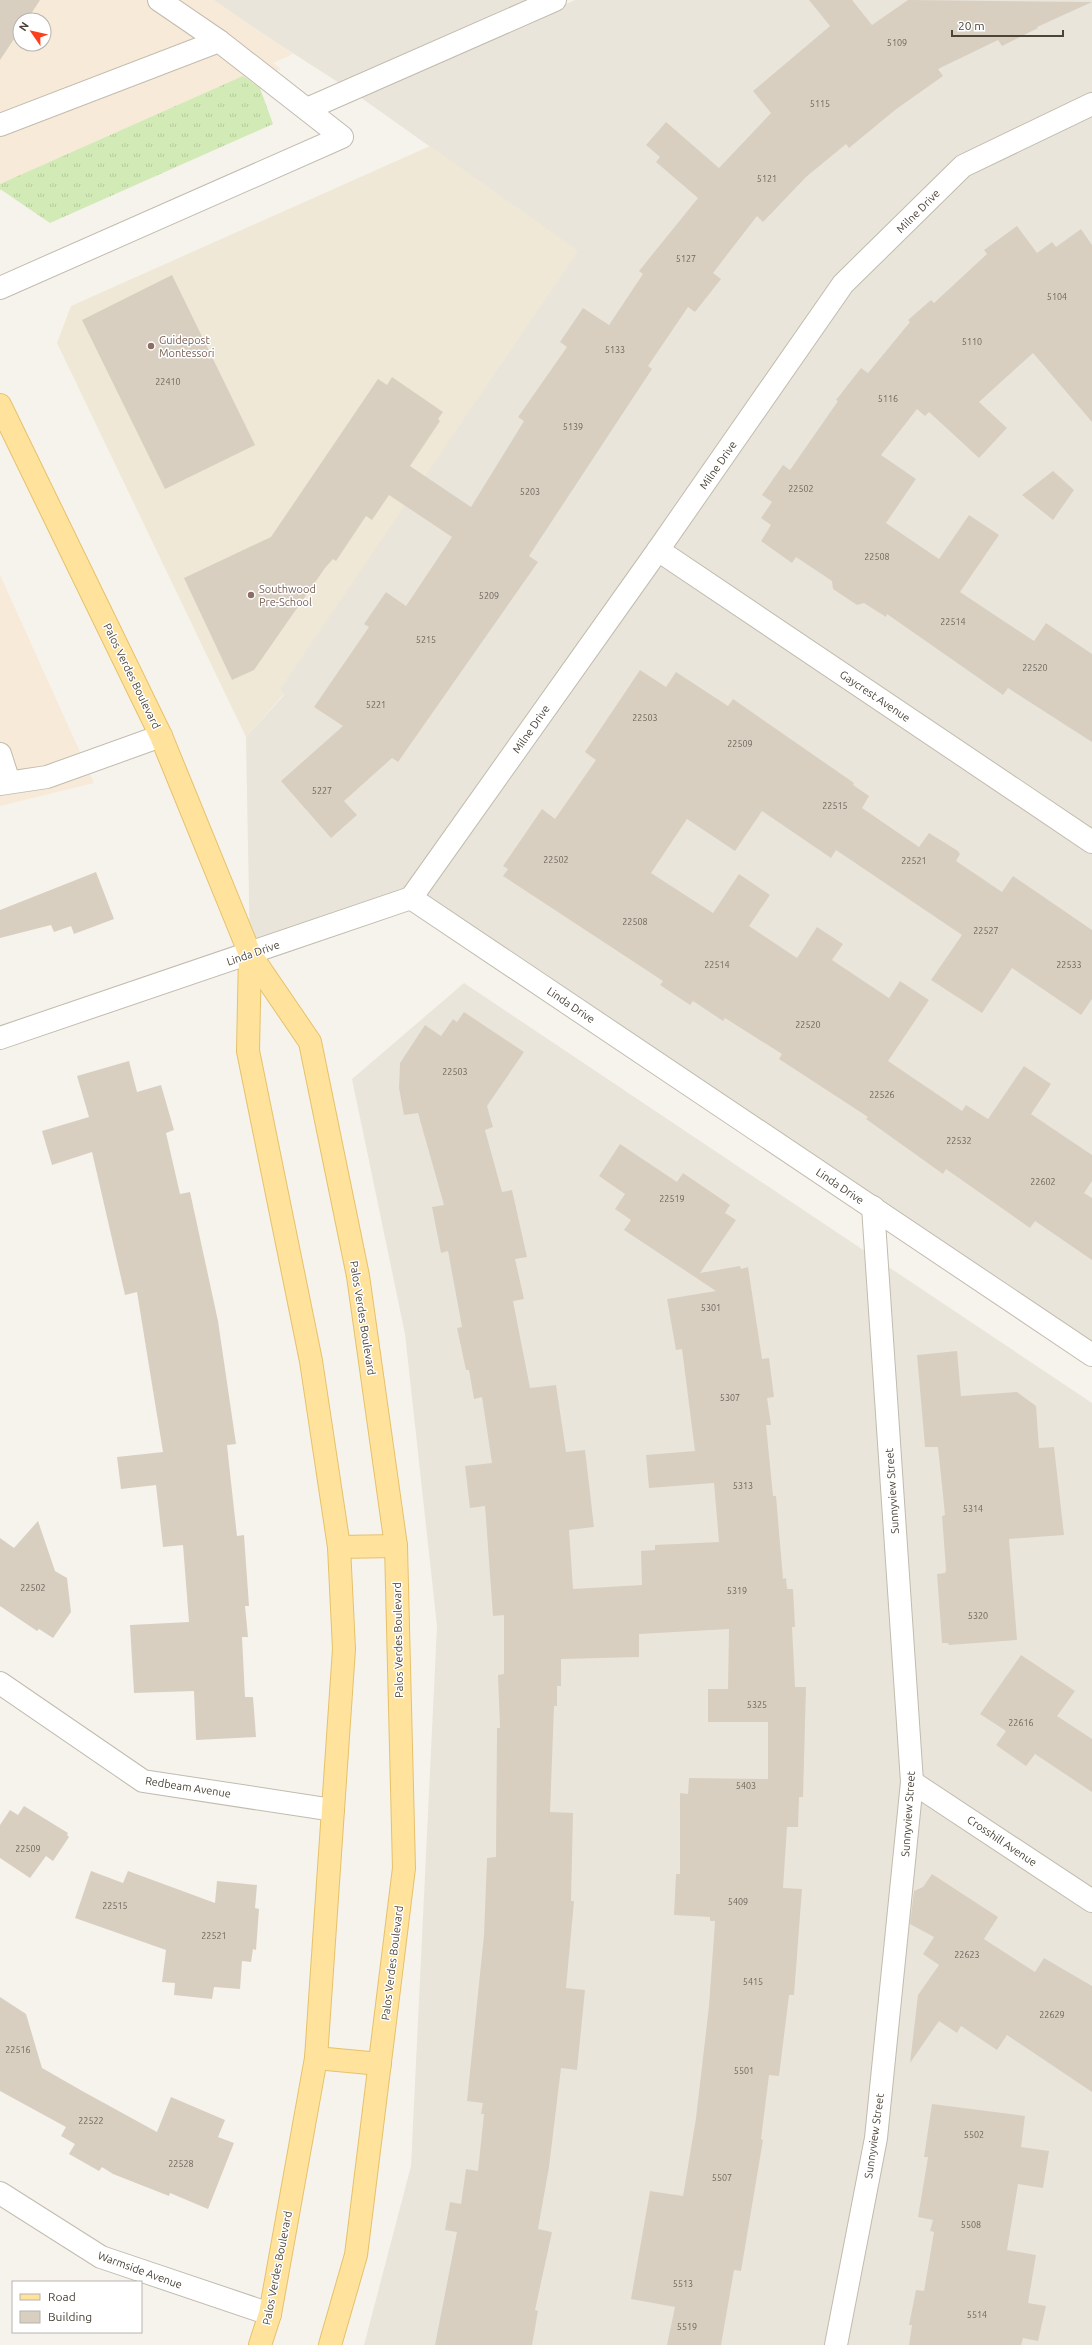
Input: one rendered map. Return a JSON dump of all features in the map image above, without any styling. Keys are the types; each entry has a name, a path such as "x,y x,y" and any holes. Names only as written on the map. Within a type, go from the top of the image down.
{"main road":[{"name":"Palos Verdes Boulevard","path":"0,406 161,736 250,954 310,1042 358,1276 396,1546 404,1868 356,2255 330,2345"},
{"name":"Palos Verdes Boulevard","path":"250,954 248,1051 311,1361 339,1547 344,1649 316,2058 270,2314 260,2345"},
{"path":"339,1547 396,1546"},
{"path":"316,2058 380,2064"}],"street":[{"path":"0,288 342,136 219,41 159,0"},
{"path":"307,109 555,0"},
{"path":"0,125 219,41"},
{"name":"Milne Drive","path":"411,898 658,550 844,284 963,166 1092,104"},
{"name":"Gaycrest Avenue","path":"658,550 1092,842"},
{"path":"0,754 4,783 47,777 161,736"},
{"name":"Linda Drive","path":"0,1038 411,898 1092,1355"},
{"name":"Sunnyview Street","path":"836,2345 876,2138 912,1782 873,1208"},
{"name":"Redbeam Avenue","path":"0,1683 143,1781 333,1810"},
{"name":"Crosshill Avenue","path":"912,1782 1092,1901"},
{"name":"Warmside Avenue","path":"0,2193 101,2258 270,2314"}],"shaded area":[{"path":"0,0 214,0 293,54 273,63 281,69 0,191"},
{"path":"210,0 541,0 344,86"},
{"path":"575,0 1092,0 1092,1355 411,898 250,954 246,737 284,695 279,689 577,251 360,97"},
{"path":"430,146 578,251 280,689 284,694 246,737 57,343 71,306"},
{"path":"0,575 94,783 0,806"},
{"path":"464,983 1092,1403 1092,2345 364,2345 411,2166 437,1626 405,1334 352,1079"}],"green space":[{"path":"243,76 260,88 273,124 50,223 0,189 0,184"}],"building":[{"path":"0,0 40,0 32,12 12,12 12,42 0,60"},
{"path":"809,0 852,0 872,25 908,0 1092,2 1037,27 1038,28 1002,46 998,40 938,69 943,76 895,110 849,148 846,144 806,177 763,222 757,216 713,273 721,279 695,312 688,307 648,366 652,369 529,556 538,562 398,762 392,758 344,801 357,815 331,838 281,781 343,726 314,707 369,627 364,624 386,592 406,606 452,537 389,495 372,520 366,516 336,561 333,559 325,568 254,670 232,680 184,578 271,537 378,379 387,385 392,377 443,412 438,419 440,421 410,466 471,507 524,421 518,417 567,347 560,342 583,308 609,325 643,274 639,271 698,198 656,162 660,157 646,145 666,122 719,168 771,113 753,91 830,26"},
{"path":"1017,226 1037,253 1052,242 1056,247 1081,229 1092,245 1092,422 1033,353 979,402 1007,428 979,458 929,412 925,416 917,409 881,455 916,479 886,523 939,559 969,515 999,535 960,592 1034,641 1046,623 1092,654 1092,742 1008,688 1003,695 887,614 886,617 864,603 857,605 833,589 832,581 796,557 792,563 761,541 771,525 761,518 772,502 762,495 783,465 790,470 838,401 836,400 861,368 868,373 910,322 908,320 931,300 934,303 987,254 984,250"},
{"path":"172,275 255,445 165,489 82,320"},
{"path":"1053,471 1074,490 1053,520 1022,495"},
{"path":"640,670 666,687 676,672 728,706 733,699 854,783 853,785 869,796 862,808 919,847 929,833 958,851 960,854 956,861 1002,892 1013,876 1092,930 1092,999 1081,1015 1012,968 982,1013 931,980 962,935 836,850 831,858 762,811 735,851 687,819 651,873 713,913 739,874 770,895 749,926 797,958 817,927 843,944 832,960 889,998 900,981 929,1000 888,1061 962,1111 966,1105 988,1119 1024,1066 1051,1084 1031,1114 1092,1155 1092,1181 1084,1193 1092,1198 1092,1260 1035,1221 1030,1228 946,1169 943,1174 866,1119 868,1117 779,1059 782,1054 725,1018 723,1021 693,1001 690,1005 660,985 663,981 503,876 508,869 503,866 542,809 555,819 596,760 585,752"},
{"path":"96,872 114,919 74,934 71,926 54,932 51,925 0,938 0,910"},
{"path":"464,1012 524,1052 487,1106 493,1127 485,1130 502,1192 512,1190 527,1257 515,1259 524,1299 513,1301 530,1388 556,1385 566,1452 585,1450 594,1527 569,1530 573,1589 642,1585 641,1551 655,1550 655,1545 719,1542 714,1483 649,1488 646,1455 695,1451 682,1349 676,1350 667,1299 716,1291 624,1230 631,1220 615,1209 625,1194 599,1176 620,1144 677,1182 683,1173 730,1205 725,1213 736,1220 700,1273 740,1266 741,1269 748,1267 762,1359 769,1358 774,1397 767,1398 771,1425 766,1425 773,1496 776,1496 783,1579 786,1578 787,1589 793,1589 795,1627 792,1627 795,1687 806,1687 803,1797 799,1797 798,1827 787,1827 783,1888 802,1889 794,1995 789,1995 779,2076 769,2075 761,2139 763,2140 741,2271 734,2270 721,2345 667,2345 675,2307 631,2299 650,2191 683,2196 696,2118 709,2006 715,1921 710,1921 710,1917 674,1915 676,1874 680,1874 680,1793 688,1794 689,1778 768,1779 768,1722 708,1722 708,1689 728,1689 729,1629 639,1634 639,1657 561,1659 561,1686 557,1686 557,1706 554,1706 550,1812 573,1813 571,1901 574,1901 566,1988 585,1990 577,2070 561,2068 549,2167 538,2229 552,2232 535,2310 538,2311 532,2345 435,2345 457,2232 445,2230 450,2202 461,2204 466,2169 478,2171 484,2114 481,2114 483,2103 467,2101 484,1935 487,1858 496,1857 497,1728 500,1728 498,1675 504,1674 504,1615 493,1616 485,1506 470,1508 465,1466 492,1463 482,1397 474,1399 469,1370 466,1370 457,1328 462,1327 448,1251 441,1253 432,1207 444,1205 418,1113 404,1115 399,1088 400,1063 425,1025 441,1036 453,1019 457,1022"},
{"path":"129,1061 137,1092 161,1085 174,1130 166,1133 180,1194 190,1192 218,1321 236,1444 227,1445 237,1536 244,1535 249,1606 245,1606 248,1637 242,1637 245,1697 253,1697 256,1737 196,1740 194,1691 134,1693 130,1625 189,1622 183,1545 163,1547 156,1485 121,1489 117,1457 163,1452 137,1292 125,1295 92,1152 52,1165 42,1131 89,1117 77,1076"},
{"path":"957,1351 961,1396 1017,1392 1036,1406 1039,1448 1054,1447 1064,1535 1009,1539 1017,1640 949,1645 948,1643 942,1643 937,1574 945,1573 946,1570 942,1516 945,1515 938,1447 925,1447 917,1355"},
{"path":"38,1521 55,1571 67,1578 71,1612 53,1638 39,1629 37,1631 0,1606 0,1538 14,1548"},
{"path":"1021,1655 1075,1691 1057,1716 1092,1739 1092,1792 1035,1754 1026,1766 996,1745 1006,1731 980,1714"},
{"path":"24,1806 68,1833 67,1835 69,1837 53,1861 46,1856 30,1878 0,1858 0,1825 10,1810 18,1815"},
{"path":"91,1871 123,1883 128,1871 215,1903 217,1881 257,1885 255,1908 259,1909 256,1950 253,1949 251,1962 242,1961 240,1989 214,1987 212,1999 174,1995 175,1983 162,1982 166,1950 75,1918"},
{"path":"932,1874 998,1917 984,1939 1035,1972 1044,1958 1092,1986 1092,2092 1007,2035 997,2050 961,2026 957,2033 939,2021 910,2063 918,1995 939,1965 923,1954 934,1937 910,1924 914,1891 923,1887"},
{"path":"0,1997 26,2014 42,2068 157,2132 171,2097 225,2120 218,2137 234,2143 208,2209 170,2193 169,2196 113,2174 102,2167 99,2171 69,2154 75,2144 61,2136 66,2127 0,2091"},
{"path":"932,2104 1025,2116 1021,2147 1049,2151 1043,2188 1018,2184 1007,2250 1036,2255 1028,2303 1046,2306 1038,2341 1023,2338 1021,2345 909,2345 912,2325 909,2325 916,2290 924,2291 934,2232 930,2231 933,2220 918,2217 928,2157 924,2157"}],"place":[{"name":"Guidepost Montessori","path":"151,346"},
{"name":"Southwood Pre-School","path":"251,595"}]}
